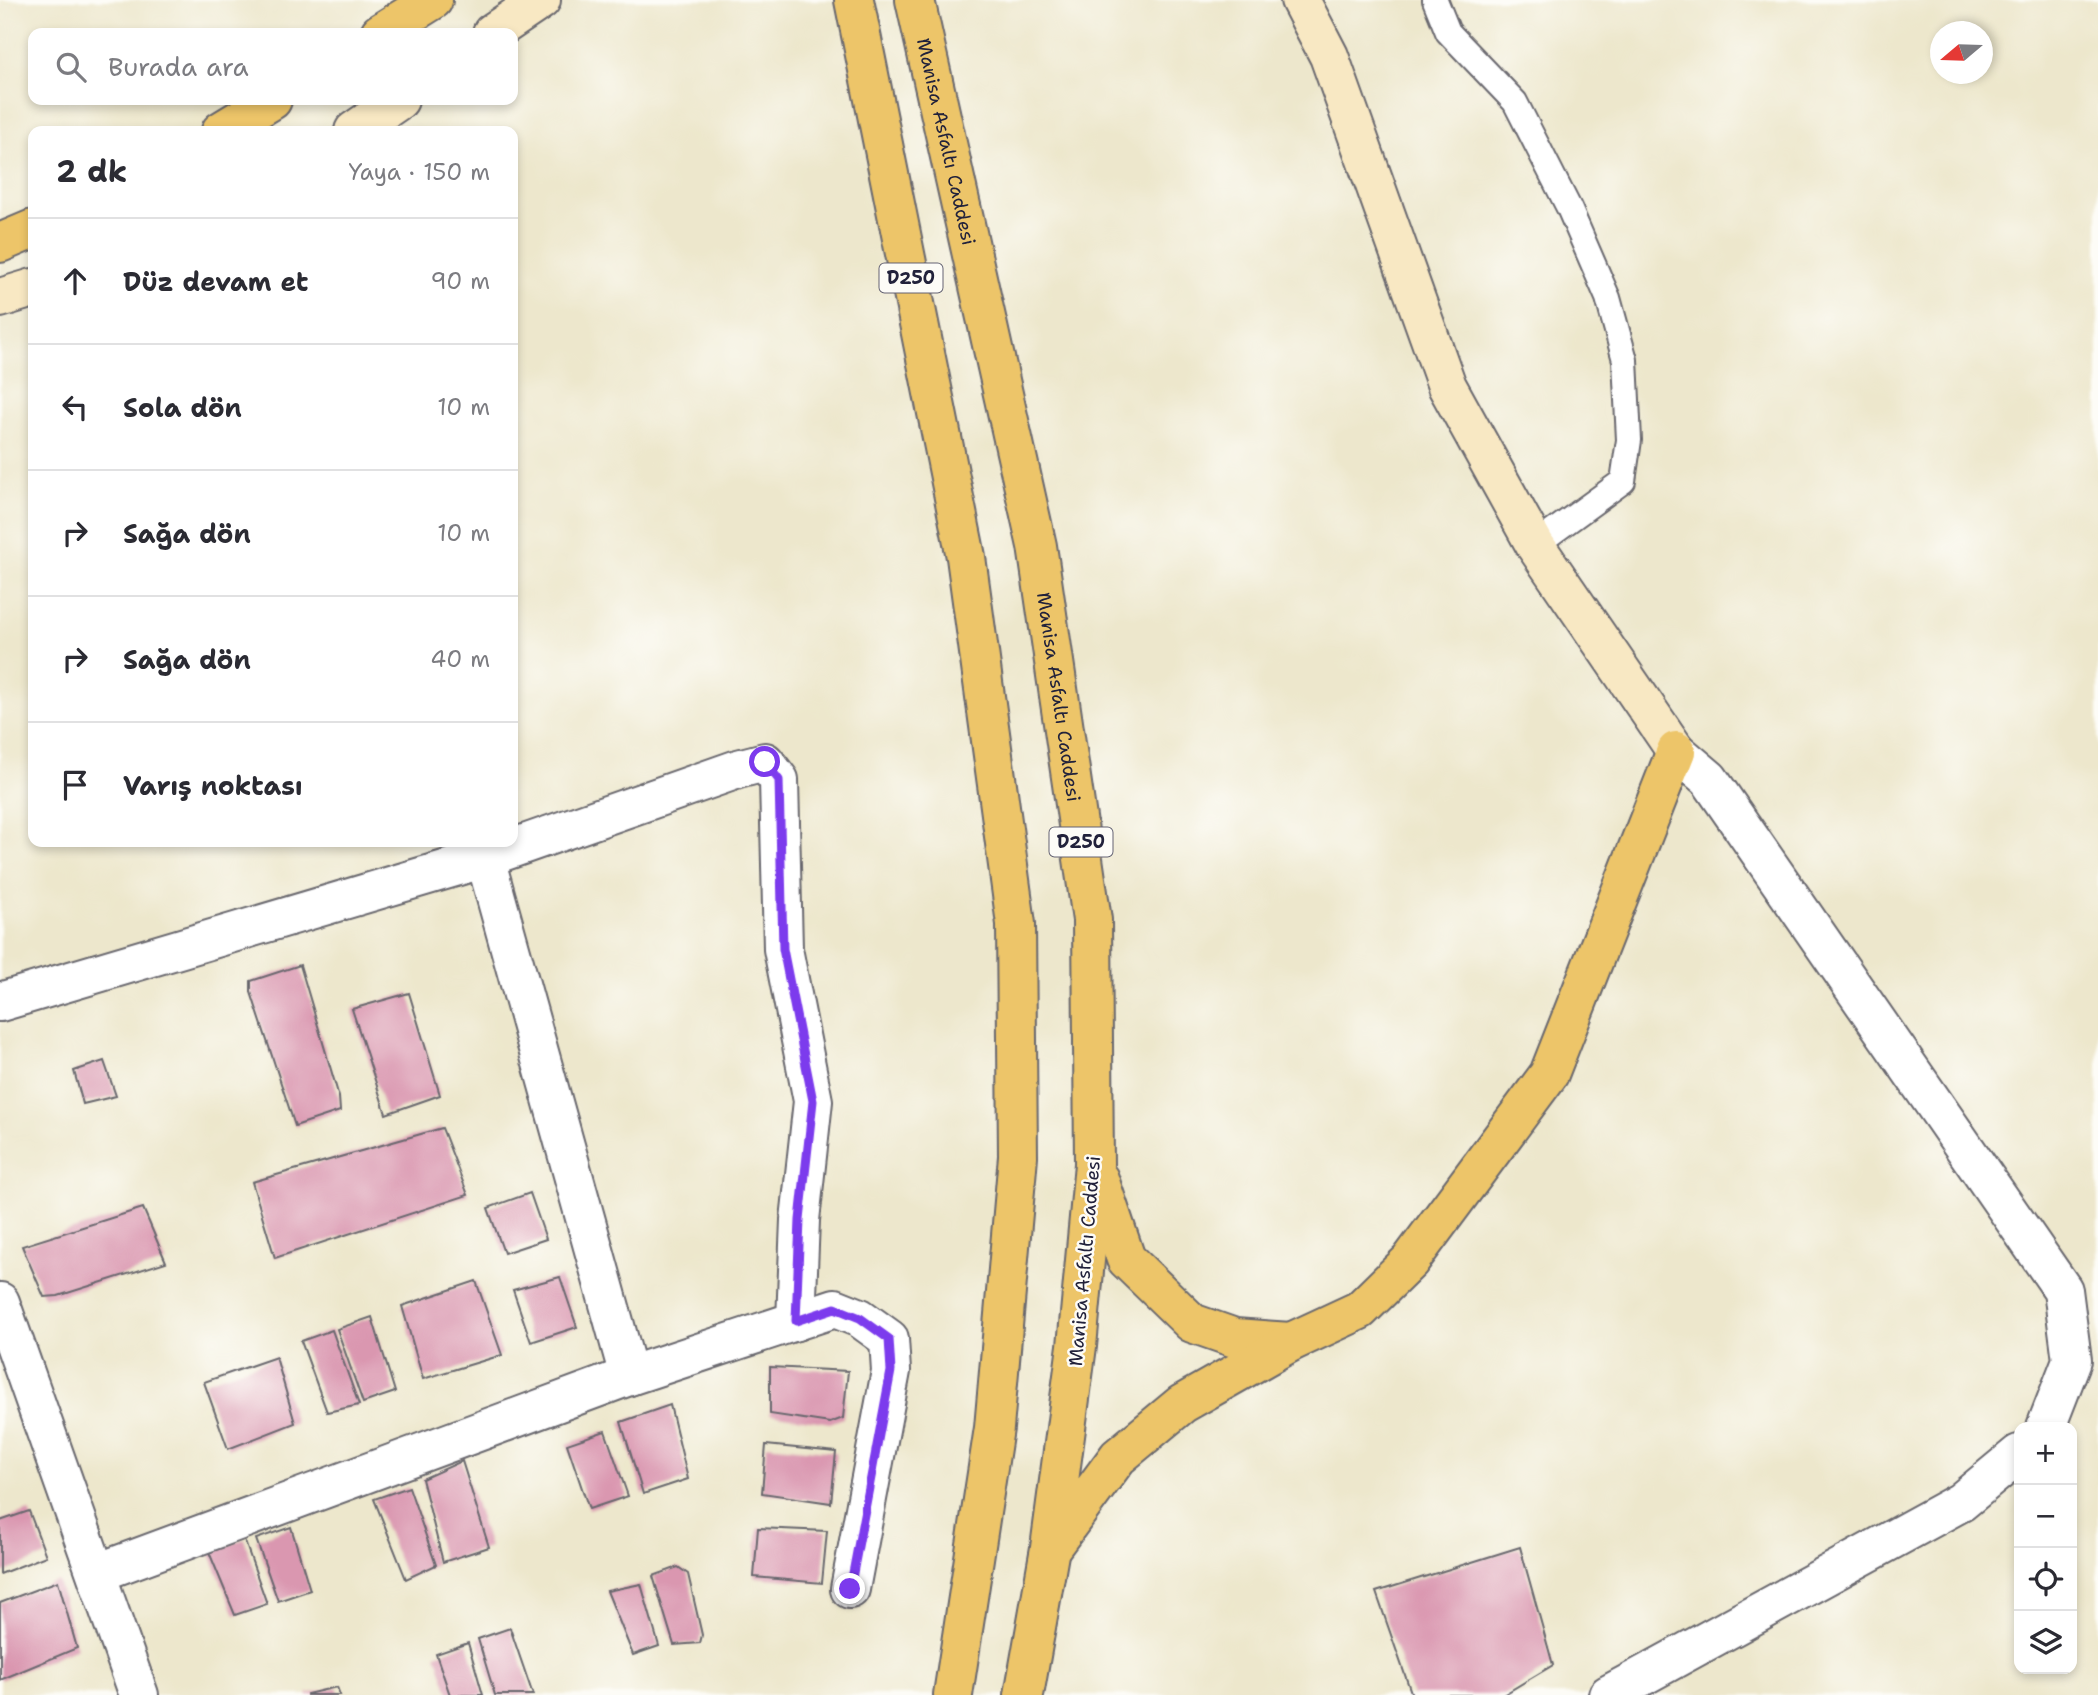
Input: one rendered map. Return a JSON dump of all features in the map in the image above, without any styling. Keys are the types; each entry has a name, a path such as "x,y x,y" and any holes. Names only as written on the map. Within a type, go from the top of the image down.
{"highway":[{"path":"388,28 433,0"},
{"name":"D250","path":"854,0 966,557 1016,924 1017,1170 994,1429 953,1695"},
{"name":"Manisa Asfaltı Caddesi","path":"915,0 1037,546 1092,920 1094,1164 1077,1346 1051,1548 1024,1695"},
{"path":"228,126 264,105"},
{"path":"0,243 28,231"},
{"path":"1051,1548 1118,1457 1182,1404 1290,1342 1360,1310 1410,1261 1549,1074 1676,751"},
{"path":"1094,1164 1126,1259 1192,1323 1235,1338 1290,1342"}],"main road":[{"path":"499,28 541,0"},
{"path":"1300,0 1329,55 1447,386 1535,545 1676,751"},
{"path":"361,126 391,105"},
{"path":"0,298 28,290"}],"street":[{"path":"1676,751 1709,779 2063,1290 2085,1354 2049,1422"},
{"path":"518,846 738,769 765,762 779,780 783,949 813,1101 800,1220 796,1321"},
{"path":"0,1002 516,847"},
{"path":"485,858 629,1377"},
{"path":"0,1302 139,1695"},
{"path":"97,1573 629,1377 835,1308 860,1318 889,1339 891,1371 850,1589"},
{"path":"1608,1695 1961,1502 2014,1458"}],"lane":[{"path":"1435,0 1448,32 1515,102 1569,208 1608,298 1625,360 1629,440 1623,481 1535,545"}],"building":[{"path":"300,965 339,1097 340,1111 295,1126 251,992 251,981"},
{"path":"409,993 440,1095 386,1114 352,1009"},
{"path":"104,1061 116,1096 83,1104 74,1071"},
{"path":"442,1128 468,1195 275,1258 252,1182"},
{"path":"530,1193 546,1239 504,1253 488,1208"},
{"path":"143,1208 166,1262 58,1296 44,1297 22,1246"},
{"path":"560,1277 577,1327 531,1342 513,1290"},
{"path":"476,1281 502,1355 423,1379 402,1306"},
{"path":"372,1317 395,1392 363,1403 337,1329"},
{"path":"332,1330 359,1405 327,1412 301,1341"},
{"path":"276,1357 295,1423 228,1449 204,1382"},
{"path":"770,1367 848,1371 843,1418 830,1423 770,1414"},
{"path":"670,1405 688,1479 643,1494 621,1422"},
{"path":"605,1431 628,1496 589,1509 567,1444"},
{"path":"766,1445 836,1452 831,1503 762,1493"},
{"path":"462,1461 489,1547 443,1562 422,1479"},
{"path":"409,1487 436,1565 406,1579 374,1499"},
{"path":"29,1511 46,1556 0,1574 0,1521"},
{"path":"291,1527 310,1590 278,1601 256,1539"},
{"path":"758,1528 827,1531 822,1583 754,1577"},
{"path":"244,1539 267,1604 235,1615 209,1552"},
{"path":"1520,1547 1553,1665 1503,1695 1412,1695 1376,1592"},
{"path":"678,1567 688,1574 702,1635 700,1643 674,1645 653,1576"},
{"path":"58,1581 77,1648 0,1680 0,1603"},
{"path":"641,1584 659,1646 633,1655 607,1591"},
{"path":"510,1628 533,1695 495,1695 478,1639"},
{"path":"468,1643 483,1695 450,1695 436,1654"},
{"path":"337,1687 340,1695 307,1695 307,1694"}],"route":[{"path":"765,762 779,780 783,949 813,1101 800,1220 796,1321 835,1308 860,1318 889,1339 891,1371 850,1589"}]}
